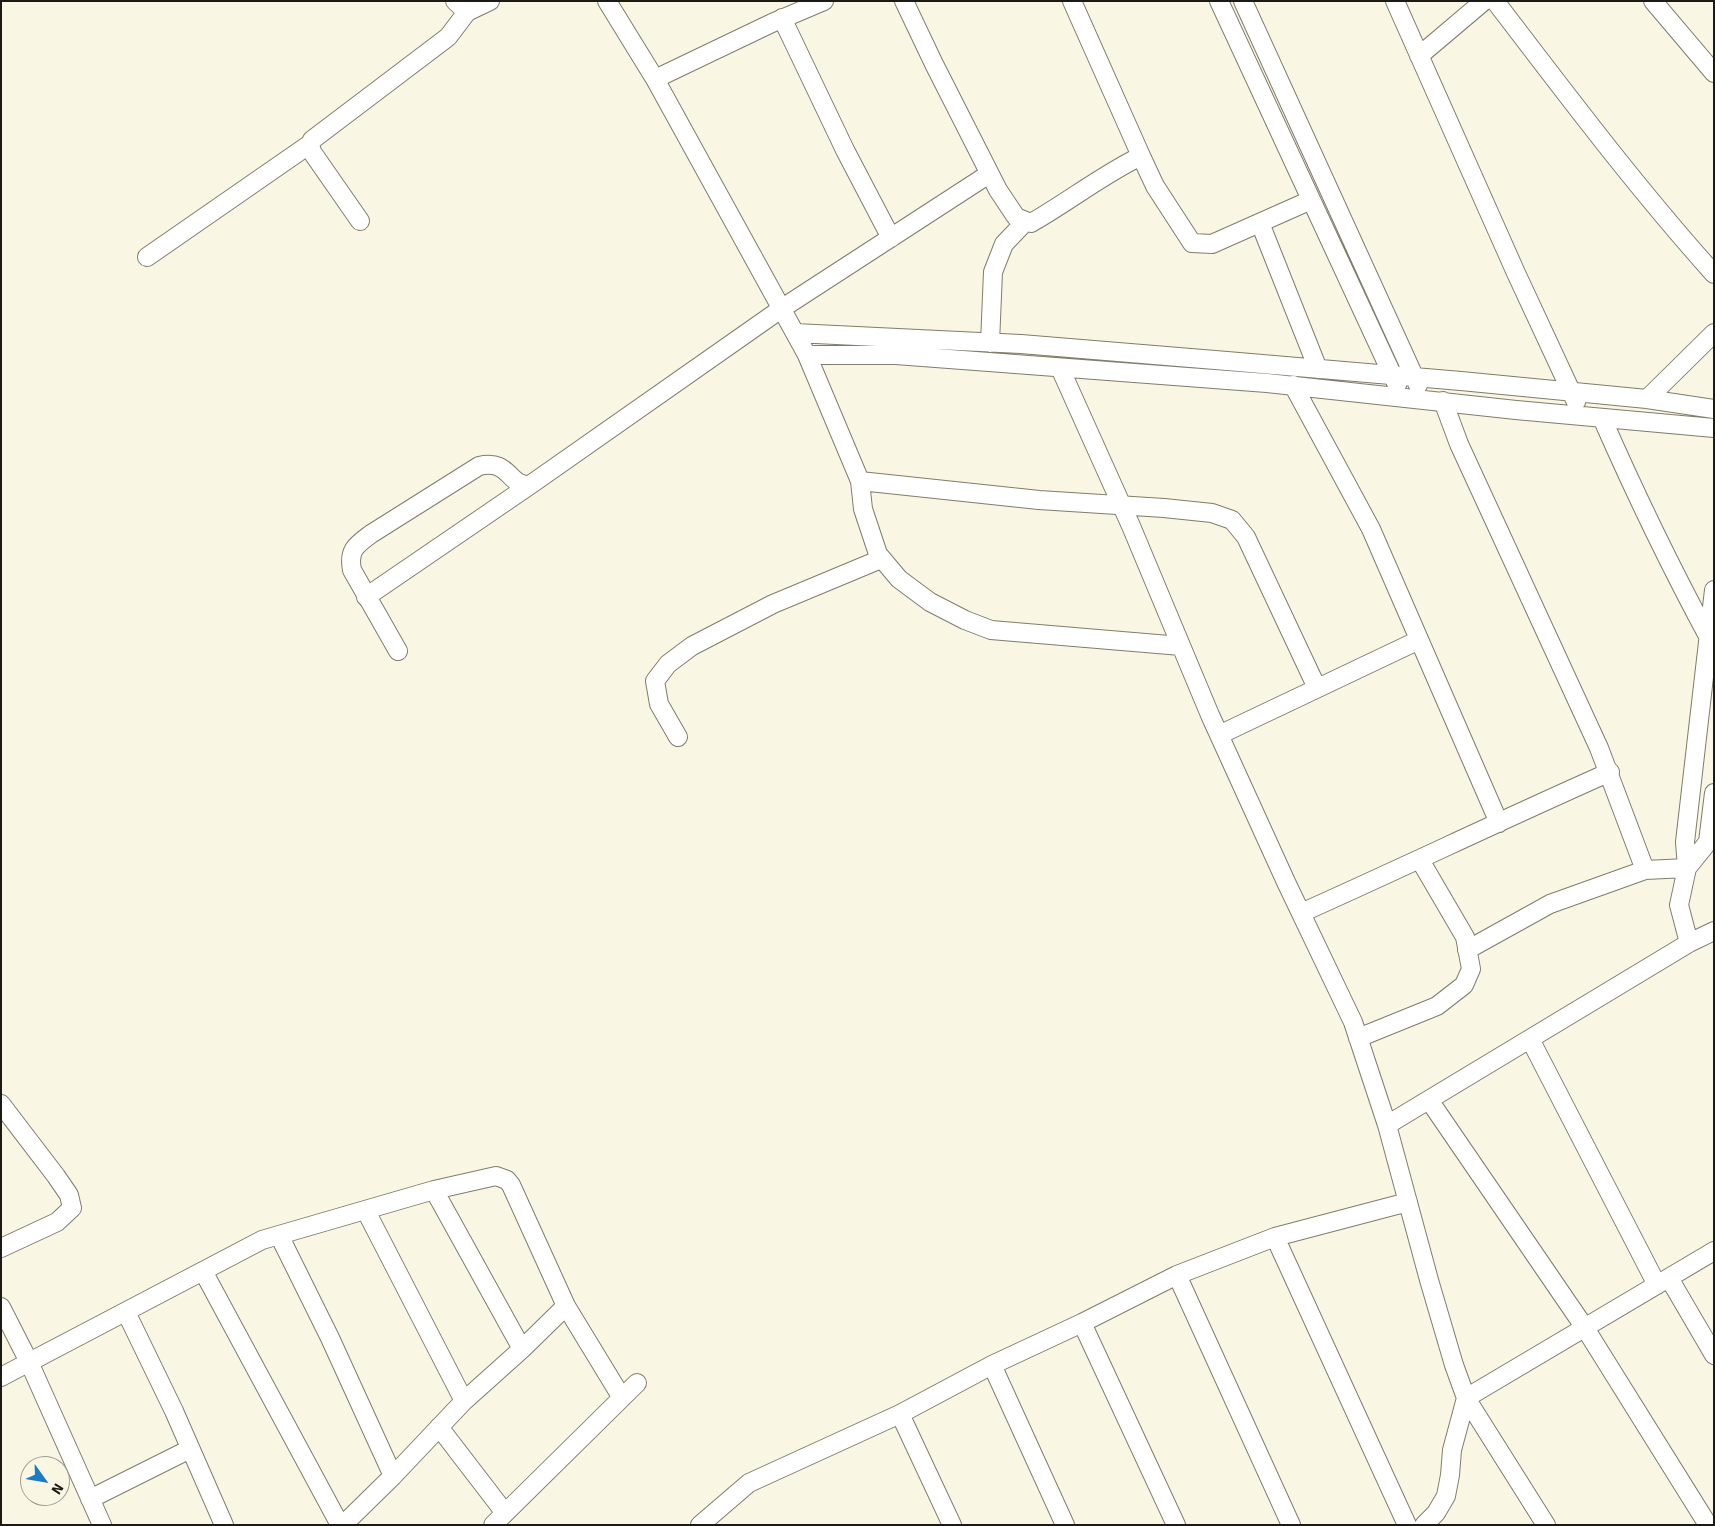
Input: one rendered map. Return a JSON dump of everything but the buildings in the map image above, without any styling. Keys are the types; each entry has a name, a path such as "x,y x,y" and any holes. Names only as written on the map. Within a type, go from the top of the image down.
{"street":[{"path":"147,258 310,144 312,140 448,37 461,7 490,1"},
{"path":"607,1 655,79 807,355 860,481 863,509 878,554 899,579 930,602 965,620 992,630 1181,646"},
{"path":"655,79 782,18 824,1"},
{"path":"904,1 989,174 1016,217 1031,223 1116,168 1141,156"},
{"path":"1072,1 1155,186 1192,243 1212,244 1311,200"},
{"path":"1219,1 1403,397"},
{"path":"1243,1 1424,399"},
{"path":"1395,1 1582,416"},
{"path":"1419,56 1484,1"},
{"path":"1495,1 1598,135 1676,232 1714,274"},
{"path":"1653,1 1714,73"},
{"path":"782,18 845,150 891,238"},
{"path":"310,144 312,152 360,221"},
{"path":"366,597 781,309 989,174"},
{"path":"990,343 993,272 1004,244 1026,221"},
{"path":"1260,223 1318,369"},
{"path":"795,333 990,343 1318,369 1647,400 1714,410"},
{"path":"1647,400 1714,333"},
{"path":"807,355 896,355 1293,386 1714,428"},
{"path":"1060,368 1122,505 1219,735 1353,1022 1387,1125 1443,1327 1466,1398 1546,1525"},
{"path":"1293,386 1371,529 1499,822"},
{"path":"1443,400 1459,444 1610,772 1646,870"},
{"path":"1602,418 1637,498 1676,579 1711,639"},
{"path":"398,652 352,570 350,560 358,544 479,466 496,464 517,482 524,486 530,485"},
{"path":"860,481 1039,500 1212,513 1232,520 1246,537 1317,688"},
{"path":"678,737 659,704 655,681 668,664 692,646 773,604 881,558"},
{"path":"1689,943 1679,905 1687,868 1686,842 1711,639 1714,590"},
{"path":"1219,735 1419,640"},
{"path":"1301,913 1610,772"},
{"path":"1467,950 1550,904 1646,870 1687,868 1708,842 1714,793"},
{"path":"1358,1038 1437,1006 1464,985 1471,969 1465,937 1420,860"},
{"path":"1387,1125 1689,943 1714,930"},
{"path":"1530,1039 1663,1281 1714,1355"},
{"path":"1429,1100 1584,1328 1708,1525"},
{"path":"1,1104 69,1195 72,1208 57,1222 1,1248"},
{"path":"1,1376 262,1240 434,1190 496,1176 507,1180 511,1185 566,1306 622,1398"},
{"path":"434,1190 522,1348"},
{"path":"700,1525 749,1483 900,1414 992,1365 1082,1323 1177,1275 1275,1237 1408,1202"},
{"path":"366,1211 464,1401"},
{"path":"279,1235 330,1338 393,1476"},
{"path":"1275,1237 1407,1525"},
{"path":"1424,1525 1436,1513 1446,1496 1452,1450 1466,1398 1714,1251"},
{"path":"203,1271 341,1525 393,1476 464,1401 566,1306"},
{"path":"1177,1275 1290,1525"},
{"path":"1,1307 29,1362 102,1525"},
{"path":"126,1312 224,1525"},
{"path":"1082,1323 1176,1525"},
{"path":"992,1365 1065,1525"},
{"path":"439,1427 499,1519 637,1383"},
{"path":"900,1414 952,1525"},
{"path":"90,1499 190,1449"}]}
